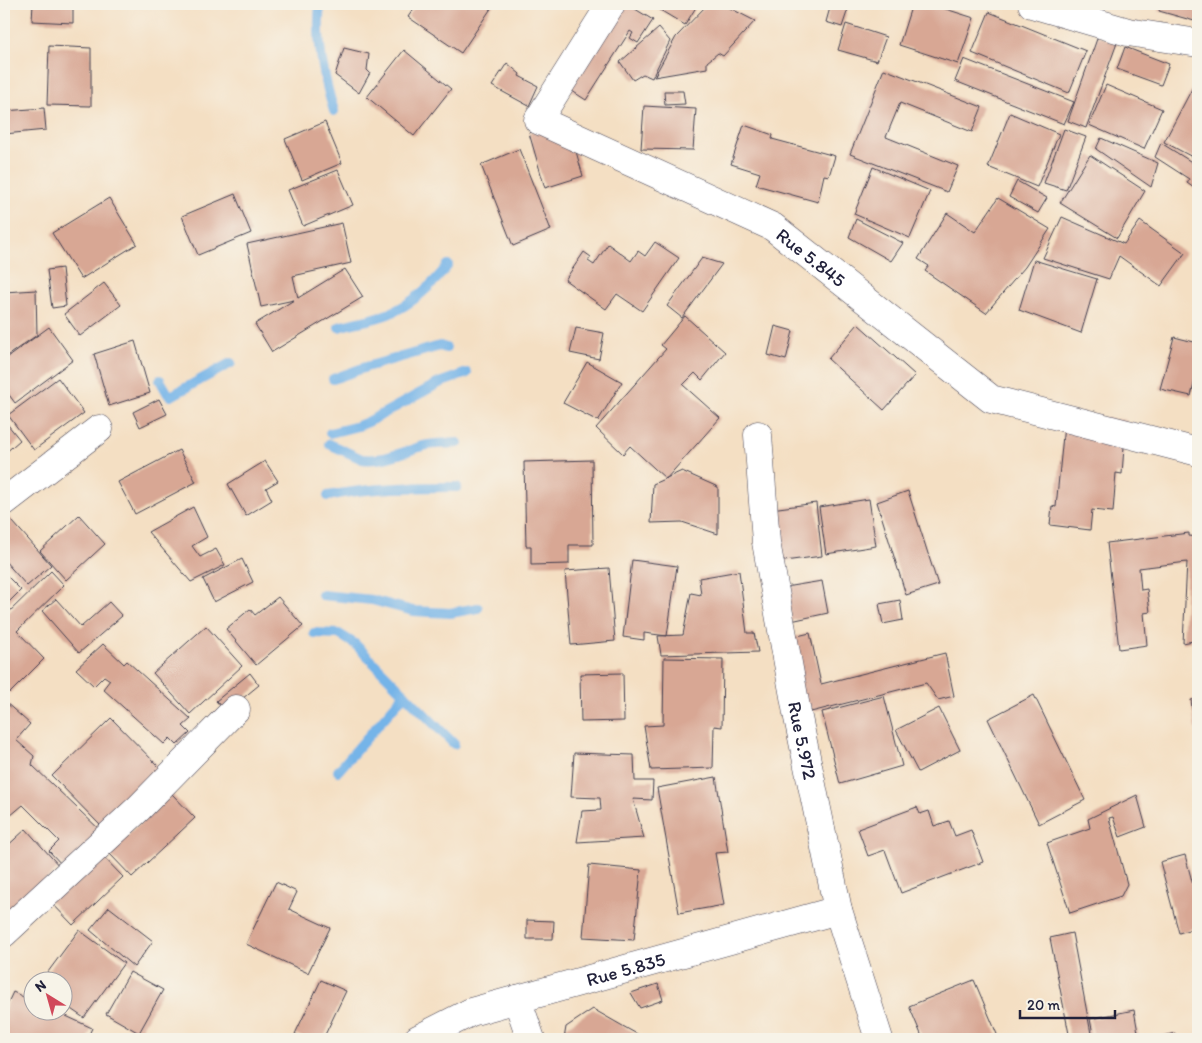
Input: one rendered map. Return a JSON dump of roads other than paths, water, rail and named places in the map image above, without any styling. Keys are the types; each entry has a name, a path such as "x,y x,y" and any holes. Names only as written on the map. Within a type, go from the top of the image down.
{"street":[{"name":"Rue 5.845","path":"611,4 538,120 774,227 991,399 1198,452"},
{"path":"1032,4 1128,32 1198,43"},
{"path":"4,502 99,428"},
{"name":"Rue 5.972","path":"758,435 766,542 797,713 838,910 880,1039"},
{"path":"4,933 139,808 236,709"},
{"name":"Rue 5.835","path":"418,1039 471,1012 838,910"},
{"path":"517,999 531,1039"}],"waterway":[{"path":"320,4 320,44 327,86 334,111"},
{"path":"339,327 382,316 397,310 413,300 436,280 448,265"},
{"path":"333,379 366,367 440,346 446,348"},
{"path":"160,380 171,396 231,363"},
{"path":"330,433 368,422 439,383 467,373"},
{"path":"329,444 362,459 370,460 393,456 427,445 458,443"},
{"path":"328,496 376,489 457,487"},
{"path":"322,595 372,600 413,611 450,613 478,608"},
{"path":"314,633 339,634 355,644 454,744"},
{"path":"338,771 405,694"}]}
